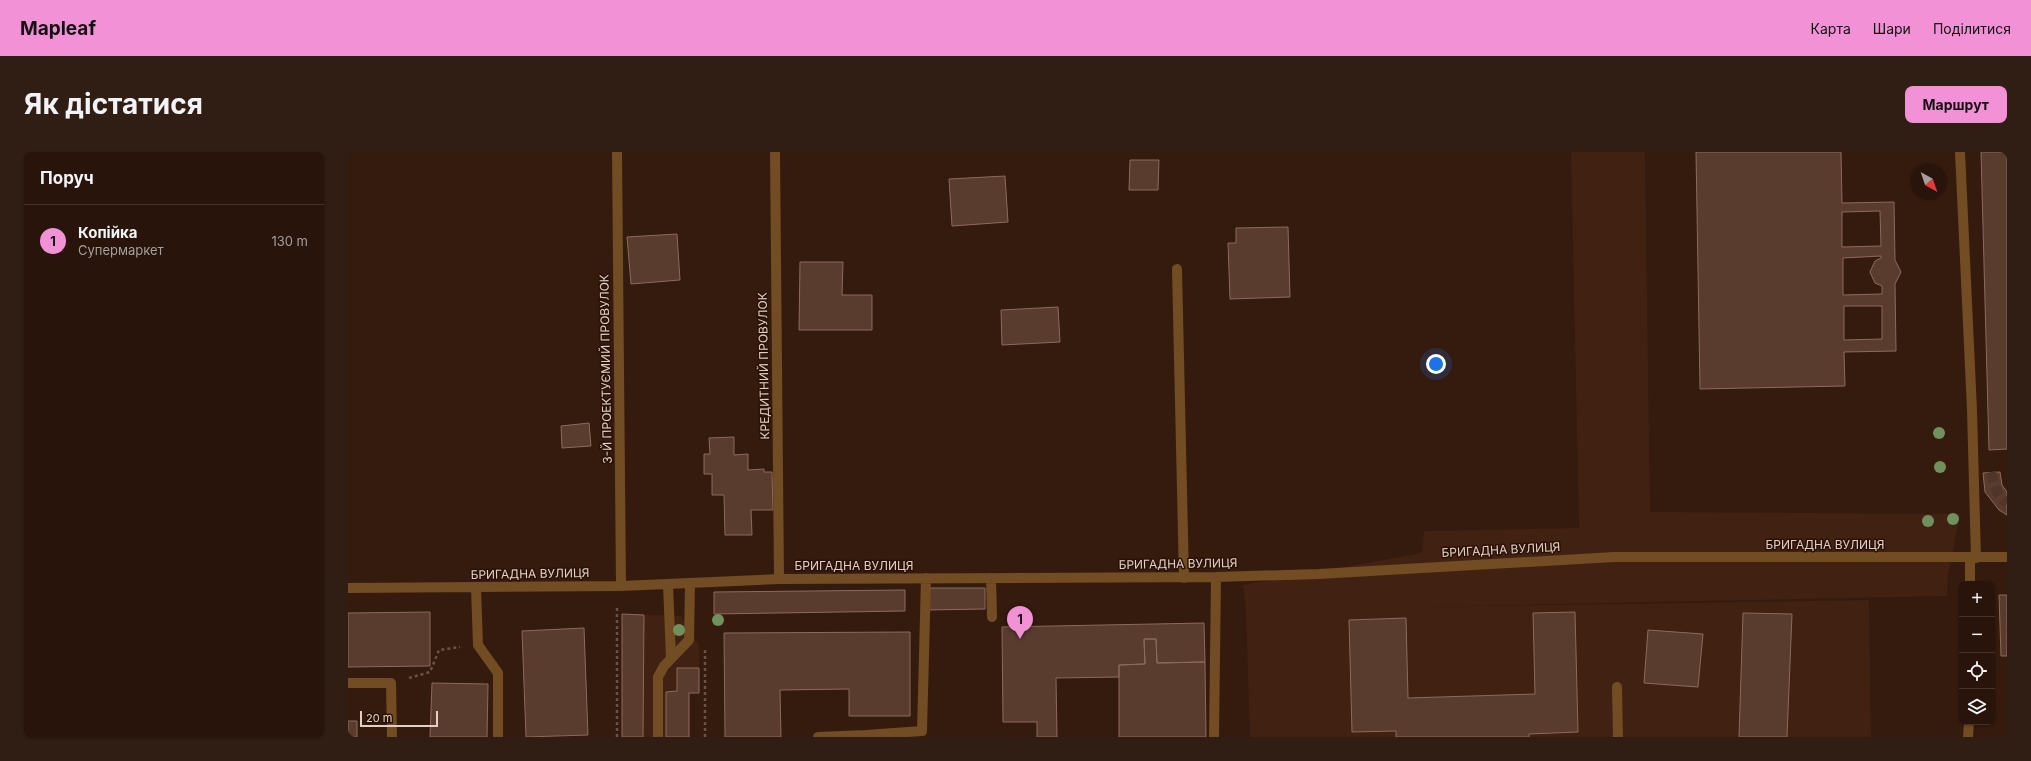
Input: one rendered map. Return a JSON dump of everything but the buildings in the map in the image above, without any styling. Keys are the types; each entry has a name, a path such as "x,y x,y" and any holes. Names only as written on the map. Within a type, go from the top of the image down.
{"street":[{"name":"3-Й ПРОЕКТУЄМИЙ ПРОВУЛОК","path":"618,152 619,586"},
{"name":"КРЕДИТНИЙ ПРОВУЛОК","path":"775,152 779,579"},
{"path":"1960,152 1972,402 1973,558 1970,581"},
{"path":"1177,269 1184,578"},
{"name":"БРИГАДНА ВУЛИЦЯ","path":"348,588 619,586 779,579 1184,578 1319,574 1614,557 2007,557"},
{"path":"1214,737 1216,577"},
{"path":"818,737 866,736 922,731 926,578"},
{"path":"991,578 992,617"},
{"path":"668,584 671,658"},
{"path":"658,737 658,677 671,658 689,640 690,584"},
{"path":"476,588 478,645 498,673 498,737"},
{"path":"348,683 391,683 392,737"},
{"path":"1617,687 1618,737"},
{"path":"1968,737 1969,725"}],"path":[{"path":"617,737 619,586"},
{"path":"705,644 705,737"},
{"path":"391,683 430,672 439,650 478,645"}],"shaded area":[{"path":"1571,152 1645,152 1650,512 1960,514 1948,575 1947,596 1418,607 1869,600 1871,737 1250,737 1246,610 1243,585 1422,553 1424,531 1579,528"},
{"path":"622,614 681,616 699,645 699,693 689,693 689,737 622,737"}],"tunnel":[{"path":"1991,472 1994,485 2000,497 2007,503"}],"place":[{"name":"Копійка","path":"1020,639"}]}
